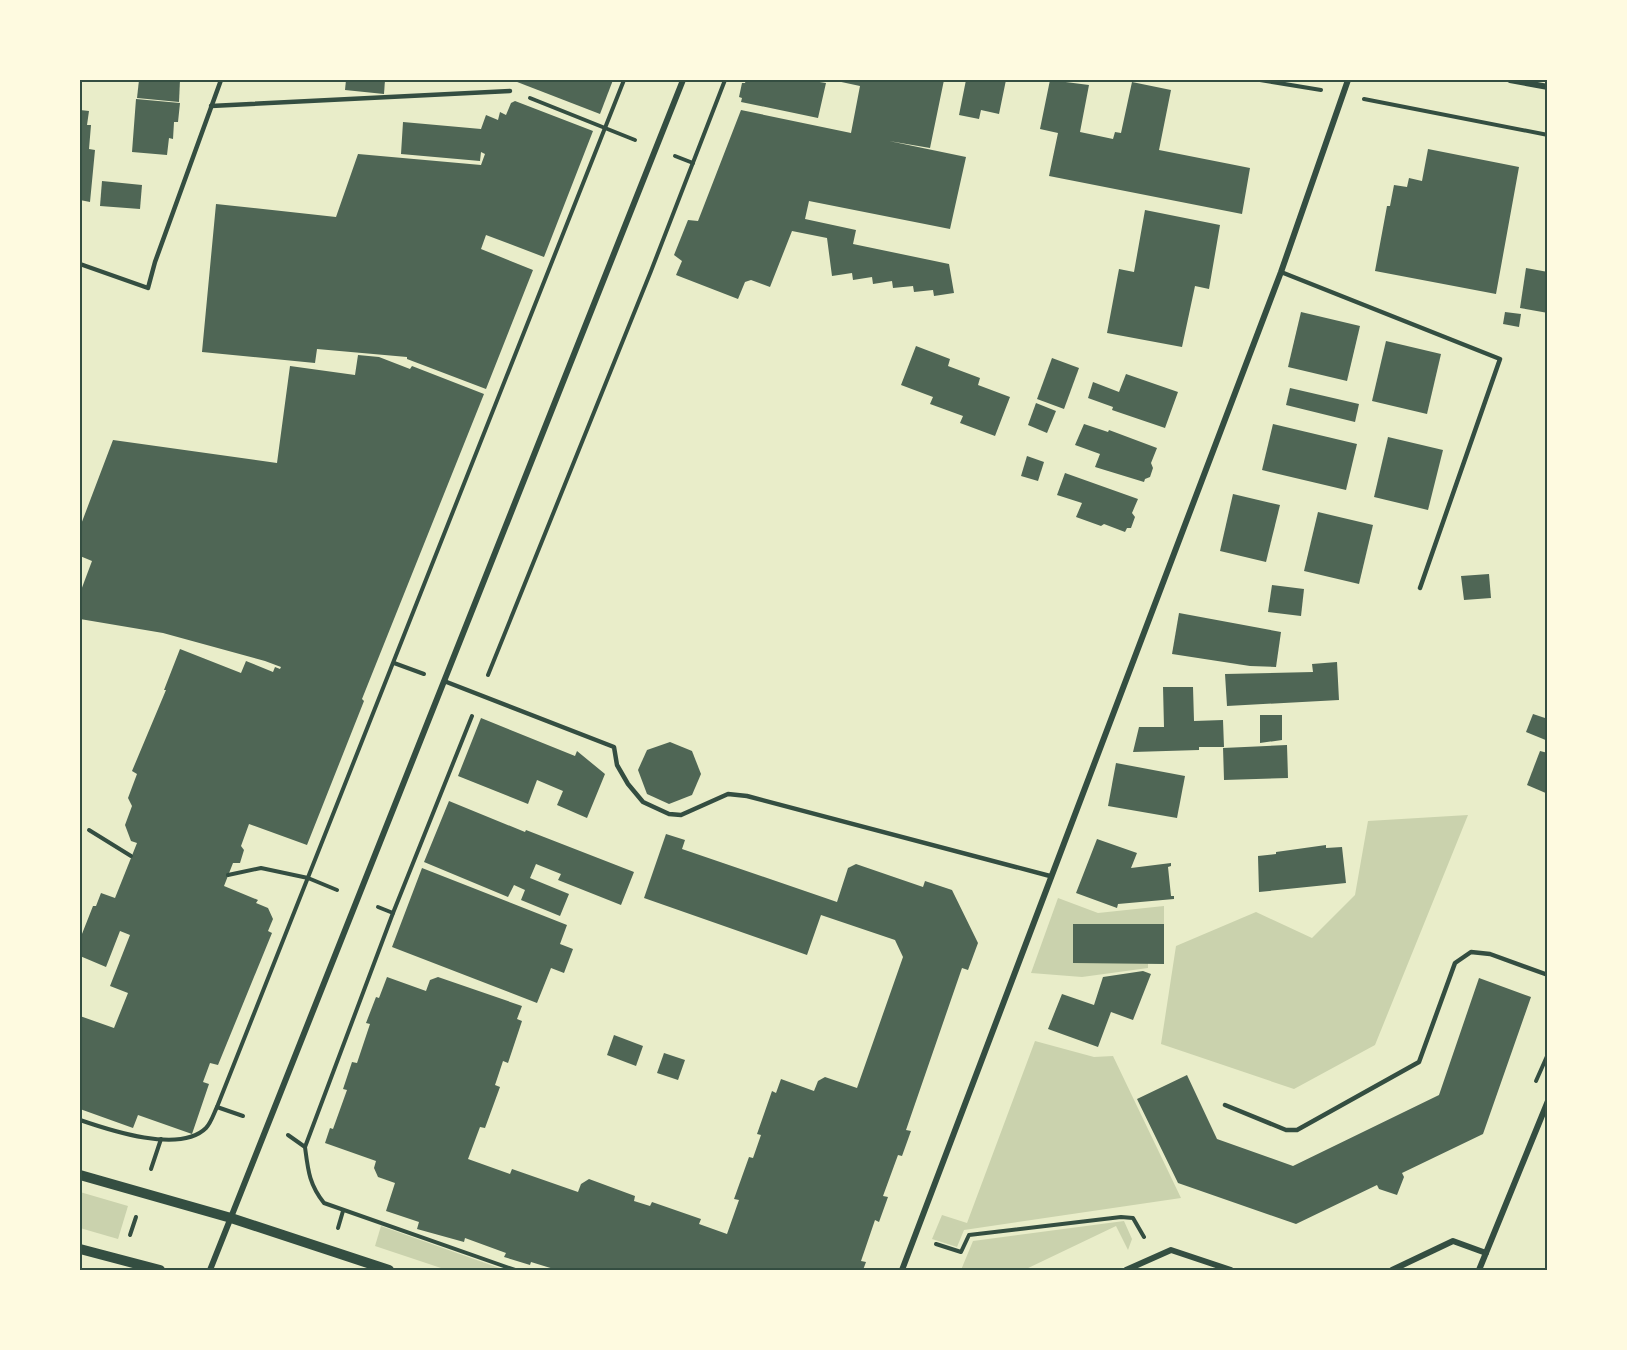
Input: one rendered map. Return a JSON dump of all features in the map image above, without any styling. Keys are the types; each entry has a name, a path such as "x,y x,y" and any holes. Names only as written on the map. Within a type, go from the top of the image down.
{"street":[{"path":"210,1270 683,80"},
{"path":"902,1270 1281,272 1345,95 1348,80"},
{"path":"1510,80 1548,87"},
{"path":"1479,1270 1548,1101"},
{"path":"80,1175 231,1218 389,1270"},
{"path":"1392,1270 1453,1241 1486,1253"},
{"path":"80,1249 160,1270"},
{"path":"1126,1270 1172,1250 1231,1270"}],"lane":[{"path":"80,264 148,288 155,262 221,80"},
{"path":"211,106 510,91"},
{"path":"1281,272 1500,359 1420,588"},
{"path":"444,681 614,747 617,765 628,784 643,802 669,814 681,815 728,794 747,796 1050,876"},
{"path":"1225,1105 1286,1130 1297,1130 1419,1062 1455,963 1471,952 1490,954 1548,975"}],"path":[{"path":"80,1120 112,1131 174,1139 189,1137 206,1128 217,1107 624,80"},
{"path":"515,1270 324,1203 314,1190 309,1175 305,1147 393,913 726,80"},
{"path":"1260,80 1548,135"},
{"path":"510,91 693,163"},
{"path":"394,663 444,681"},
{"path":"89,830 131,856"},
{"path":"228,875 261,868 308,878 393,913"},
{"path":"217,1107 243,1116"},
{"path":"291,1135 305,1147"},
{"path":"915,1236 961,1252 969,1235 1121,1217 1133,1218 1156,1256"}],"green space":[{"path":"1468,815 1375,1045 1294,1089 1161,1044 1176,946 1256,912 1312,938 1355,895 1368,821"},
{"path":"1058,898 1098,913 1164,906 1164,924 1074,924 1074,963 1148,963 1148,968 1082,977 1031,973"},
{"path":"1035,1041 1094,1057 1113,1056 1181,1198 964,1230 957,1247 932,1239 942,1215 967,1223"},
{"path":"80,1192 128,1206 118,1239 80,1228"},
{"path":"1124,1221 1132,1239 1128,1250 1116,1226 1024,1270 961,1270 973,1241"},
{"path":"381,1226 505,1270 447,1270 375,1246"}],"building":[{"path":"139,80 180,80 179,102 137,98"},
{"path":"346,80 385,80 384,94 345,90"},
{"path":"512,80 613,80 600,114"},
{"path":"746,80 807,80 826,83 818,118 741,102 742,98 739,97 742,83"},
{"path":"832,80 944,80 930,148 889,141 966,157 950,229 809,201 805,219 856,230 853,244 949,264 954,293 934,296 933,290 914,292 913,286 893,288 892,281 873,284 872,277 853,280 852,273 832,276 827,238 792,231 770,287 751,280 745,282 738,299 676,275 682,261 674,255 688,220 698,221 741,110 851,133 860,86"},
{"path":"966,80 1006,80 999,114 981,110 979,119 959,115"},
{"path":"1050,80 1089,85 1080,132 1113,139 1115,132 1121,133 1132,82 1171,90 1159,150 1250,168 1242,214 1049,176 1058,133 1040,129"},
{"path":"136,99 180,103 178,122 174,122 173,139 169,138 167,155 132,152"},
{"path":"515,101 593,131 544,257 486,235 481,249 533,270 486,389 407,359 407,357 317,349 315,363 202,352 216,204 336,217 358,154 481,165 485,154 481,152 480,161 401,154 403,122 481,129 486,115 498,120 500,112 506,115 511,103"},
{"path":"80,110 89,111 87,125 91,125 89,149 95,150 90,202 80,200"},
{"path":"1428,149 1519,167 1496,294 1375,271 1387,206 1390,206 1394,185 1407,187 1409,178 1422,181"},
{"path":"102,181 142,185 140,209 100,206"},
{"path":"1145,210 1220,225 1209,289 1195,286 1182,347 1107,333 1119,269 1134,272"},
{"path":"1526,268 1548,272 1548,313 1520,308"},
{"path":"1301,312 1360,326 1347,381 1288,367"},
{"path":"1505,312 1521,314 1519,327 1503,324"},
{"path":"1386,341 1441,354 1427,414 1372,401"},
{"path":"916,346 950,359 948,366 980,378 978,385 1010,397 995,436 960,423 963,416 930,404 933,397 901,385"},
{"path":"358,355 379,357 410,369 412,366 484,394 362,699 364,701 307,845 249,824 241,846 244,850 240,863 233,863 224,886 258,900 256,903 268,908 273,919 268,931 272,933 218,1065 210,1063 203,1082 209,1084 192,1134 138,1115 133,1128 80,1109 80,1016 114,1028 128,993 110,986 130,935 120,931 106,967 80,956 80,939 93,906 96,906 101,893 115,898 137,843 131,841 125,825 132,806 128,798 137,774 132,771 166,690 164,690 180,649 241,673 246,661 273,672 275,667 280,669 281,667 163,633 80,619 80,593 92,561 80,556 80,527 113,440 277,463 290,366 355,375"},
{"path":"1052,358 1079,368 1064,409 1037,399"},
{"path":"1126,374 1178,392 1165,428 1112,410 1113,407 1088,398 1093,382 1119,392"},
{"path":"1290,388 1359,404 1355,422 1286,405"},
{"path":"1036,403 1056,411 1047,433 1028,425"},
{"path":"1084,424 1108,432 1109,430 1157,448 1151,463 1153,468 1150,477 1144,482 1095,467 1100,454 1075,445"},
{"path":"1273,424 1357,444 1346,490 1262,470"},
{"path":"1388,437 1443,450 1428,510 1374,497"},
{"path":"1027,456 1044,462 1038,481 1021,476"},
{"path":"1065,473 1138,499 1132,513 1135,517 1131,528 1127,528 1125,532 1076,517 1082,503 1057,495"},
{"path":"1233,494 1280,505 1266,562 1220,551"},
{"path":"1318,512 1373,525 1359,584 1304,571"},
{"path":"1489,574 1491,598 1464,600 1461,576"},
{"path":"1272,585 1304,589 1301,616 1268,612"},
{"path":"1179,613 1281,632 1276,667 1250,666 1172,654"},
{"path":"1337,662 1339,700 1227,706 1225,674 1313,672 1312,664"},
{"path":"1163,687 1193,687 1194,721 1223,720 1224,747 1133,752 1139,727 1164,727"},
{"path":"1533,714 1548,719 1548,741 1526,732"},
{"path":"1260,715 1282,715 1282,740 1260,743"},
{"path":"481,718 575,756 577,751 605,774 587,818 557,805 563,791 537,780 528,804 458,776"},
{"path":"670,742 692,751 701,774 692,795 669,804 647,794 638,770 647,750"},
{"path":"1287,745 1288,778 1224,780 1223,748"},
{"path":"1540,751 1548,753 1548,794 1527,785"},
{"path":"1116,763 1185,776 1177,818 1108,806"},
{"path":"449,801 634,872 621,905 558,880 561,874 536,864 530,878 569,894 560,916 521,900 525,890 514,885 508,897 424,862"},
{"path":"666,834 685,840 682,849 837,902 848,868 856,864 923,887 925,881 952,890 978,943 968,970 962,968 906,1130 911,1131 902,1156 898,1155 883,1196 888,1197 879,1222 875,1220 861,1261 866,1262 863,1270 557,1270 531,1262 530,1265 504,1257 506,1253 465,1238 464,1242 417,1229 419,1222 386,1211 395,1183 378,1177 374,1168 376,1161 325,1143 330,1128 333,1129 347,1090 343,1089 352,1062 357,1063 370,1024 366,1023 387,977 426,991 430,980 438,977 522,1006 517,1019 522,1021 508,1063 503,1061 495,1085 500,1087 485,1128 480,1127 468,1159 510,1174 512,1169 578,1192 581,1184 589,1179 635,1196 634,1201 650,1206 652,1202 701,1219 699,1224 727,1234 739,1200 734,1199 749,1157 753,1158 761,1135 757,1134 772,1091 776,1093 781,1079 814,1091 818,1081 825,1077 857,1088 903,957 895,940 821,915 807,955 644,898"},
{"path":"1097,839 1137,853 1131,868 1171,863 1168,867 1171,896 1174,896 1174,899 1118,904 1117,908 1076,893"},
{"path":"1326,845 1326,848 1342,847 1346,883 1259,892 1258,856"},
{"path":"422,868 567,925 560,944 573,949 564,973 551,968 537,1003 392,947"},
{"path":"1073,924 1164,924 1164,964 1073,963"},
{"path":"1143,971 1151,974 1133,1020 1111,1012 1098,1047 1048,1029 1062,994 1094,1005 1103,977"},
{"path":"1479,978 1531,997 1483,1134 1402,1173 1404,1177 1397,1195 1379,1189 1377,1185 1296,1224 1178,1183 1137,1099 1187,1075 1217,1139 1293,1166 1439,1095"},
{"path":"614,1035 643,1046 636,1066 607,1055"},
{"path":"664,1053 685,1060 678,1080 657,1073"}]}
